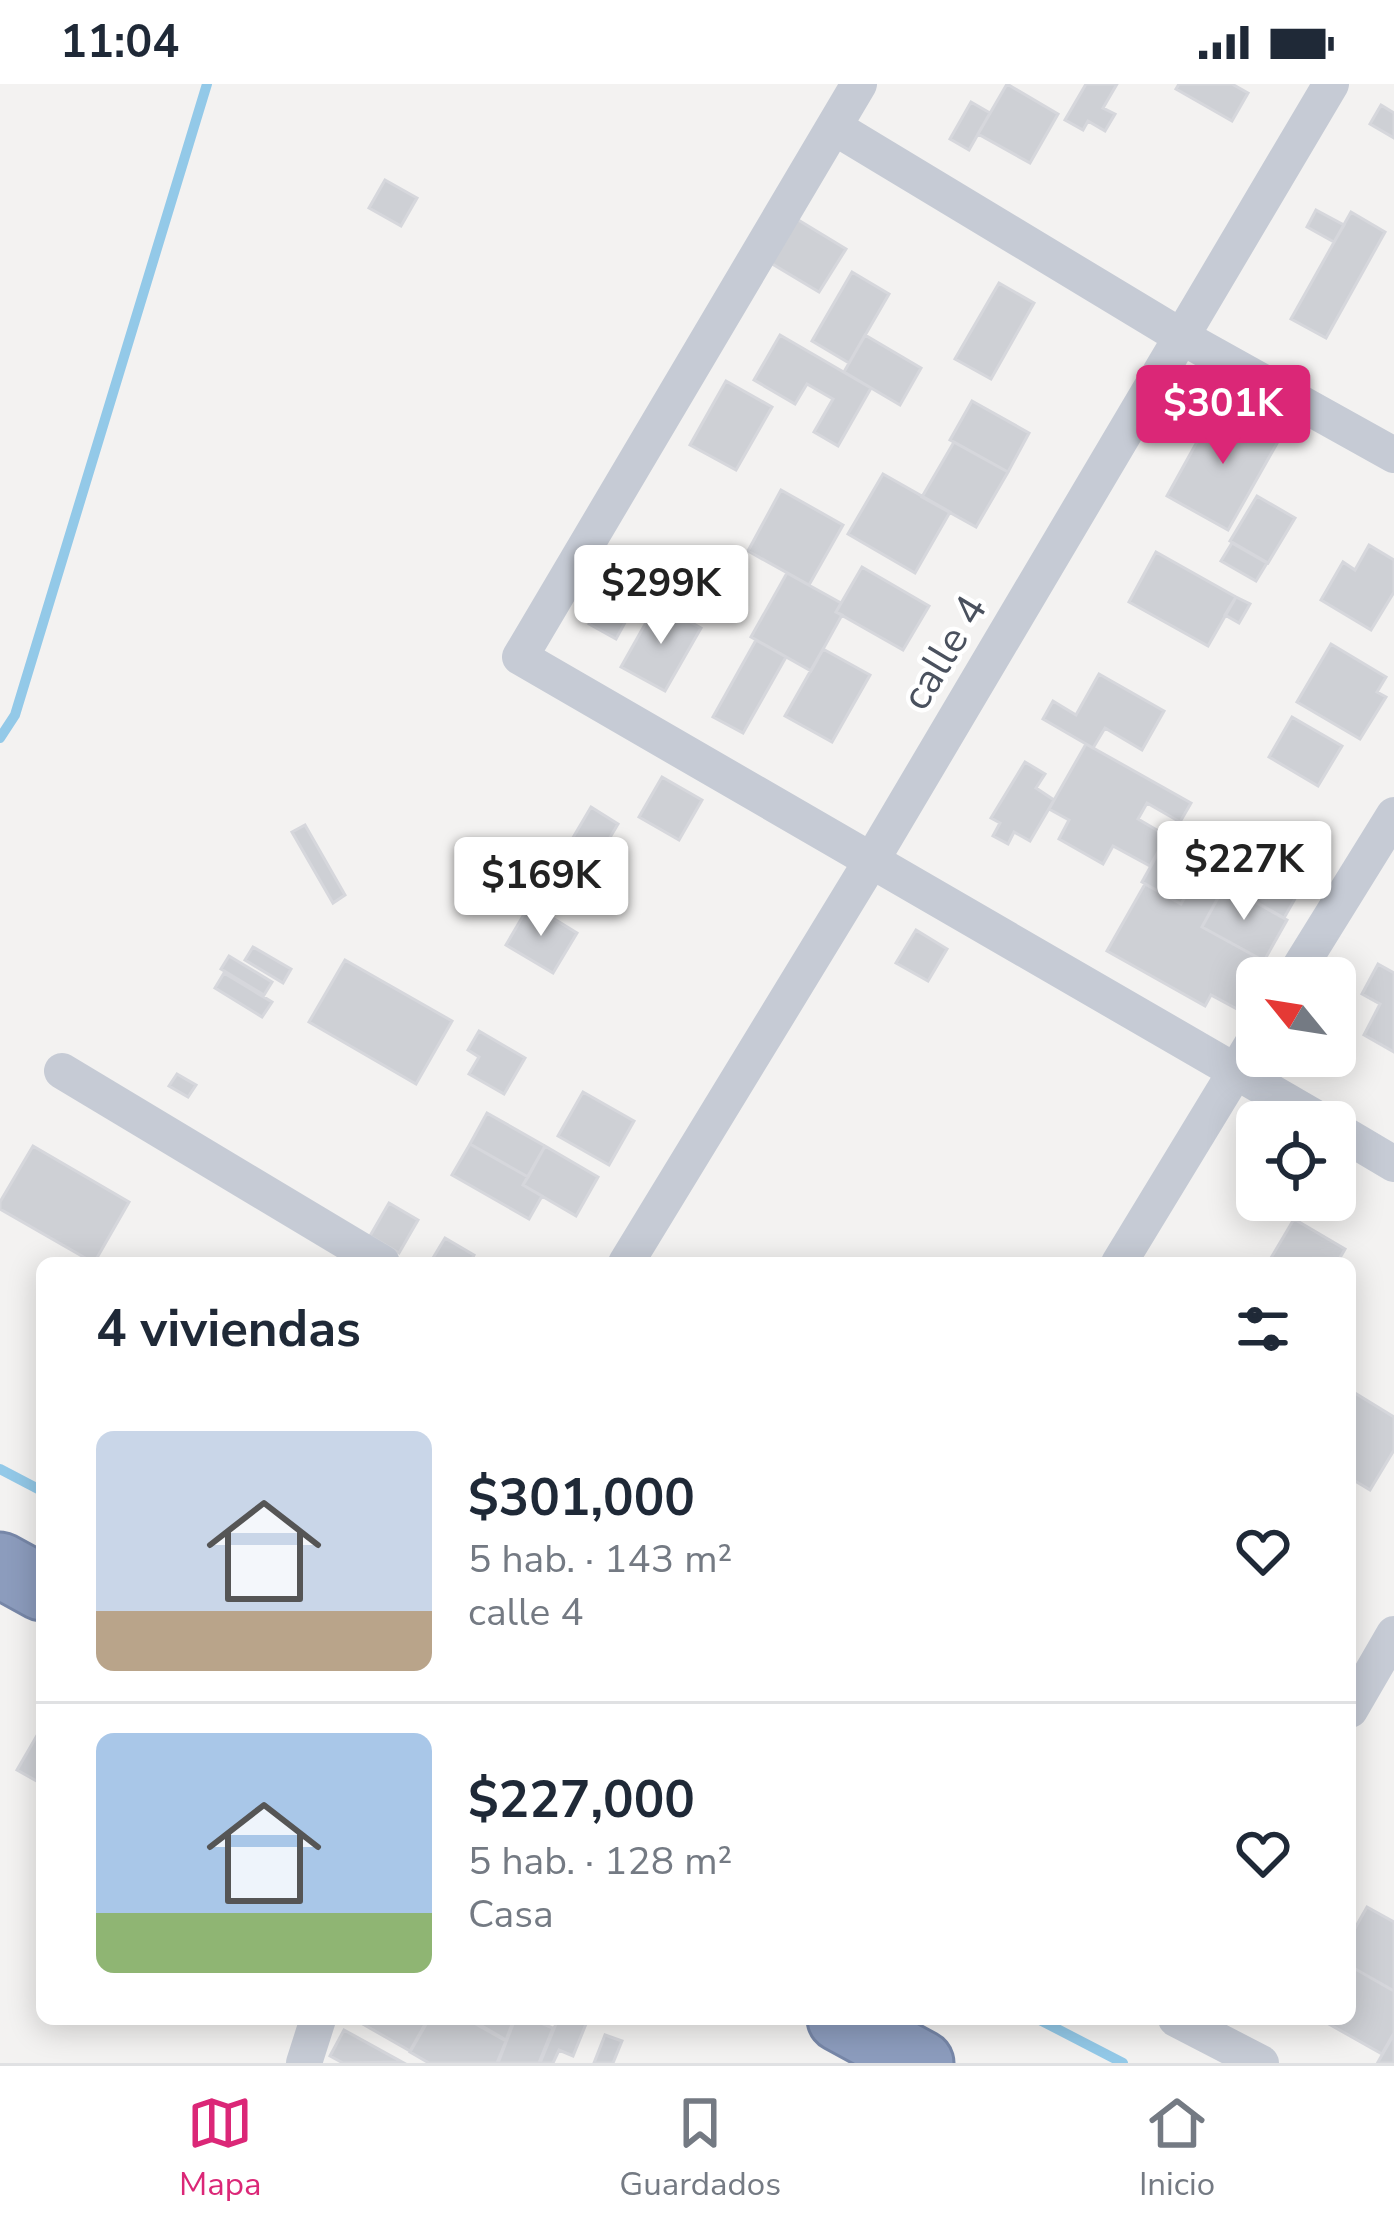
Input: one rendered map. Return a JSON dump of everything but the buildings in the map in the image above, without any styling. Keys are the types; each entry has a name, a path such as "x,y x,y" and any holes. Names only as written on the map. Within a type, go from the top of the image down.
{"highway":[{"path":"0,1565 36,1585"},
{"path":"851,2025 921,2063"}],"street":[{"path":"859,84 520,657 1236,1070 1123,1257"},
{"name":"calle 4","path":"630,1257 1331,84"},
{"path":"834,127 1182,337 1394,455"},
{"path":"1306,957 1394,815"},
{"path":"62,1071 372,1257"},
{"path":"1248,1077 1288,1101"},
{"path":"1356,1141 1394,1164"},
{"path":"1356,1700 1394,1634"},
{"path":"304,2063 316,2025"},
{"path":"1188,2025 1261,2063"}],"waterway":[{"path":"0,738 15,715 207,84"},
{"path":"0,1469 36,1488"},
{"path":"1050,2025 1123,2063"}]}
